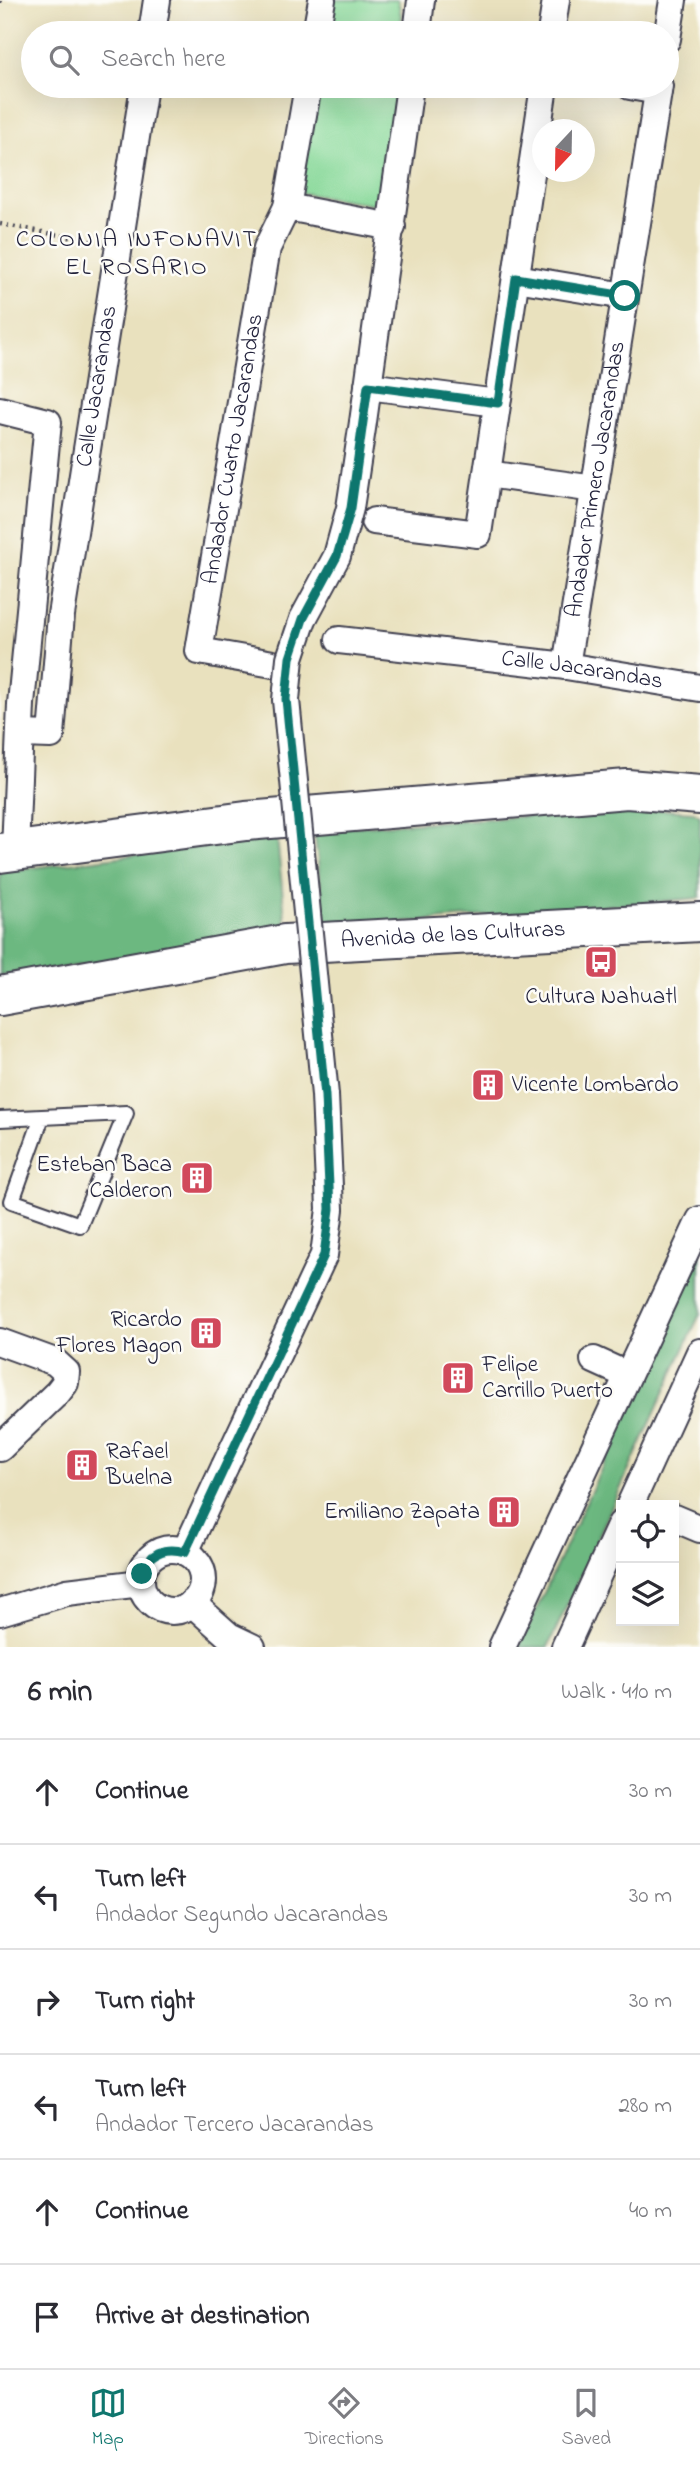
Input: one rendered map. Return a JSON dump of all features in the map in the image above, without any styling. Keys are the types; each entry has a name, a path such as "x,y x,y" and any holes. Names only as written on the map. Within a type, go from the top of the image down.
{"main road":[{"path":"7,852 246,821 613,790 700,795"},
{"path":"683,923 700,948"},
{"name":"Avenida de las Culturas","path":"0,996 285,944 683,923"}],"street":[{"path":"154,21 157,0"},
{"path":"318,21 322,0"},
{"path":"418,21 421,0"},
{"path":"553,21 556,0"},
{"path":"670,21 673,0"},
{"name":"Calle Jacarandas","path":"20,734 51,735 61,615 142,98"},
{"name":"Andador Cuarto Jacarandas","path":"273,664 199,651 267,248 287,207 306,98"},
{"path":"185,1552 324,1255 330,1209 325,1096 286,699 290,658 303,619 341,544 351,508 408,98"},
{"path":"374,522 478,534 542,98"},
{"name":"Andador Primero Jacarandas","path":"566,666 657,98"},
{"path":"287,207 392,227"},
{"path":"516,278 625,296"},
{"path":"368,386 498,403"},
{"name":"Calle Jacarandas","path":"0,410 48,422 41,514 11,706 20,734 7,852"},
{"path":"487,474 595,489"},
{"path":"41,514 76,522"},
{"name":"Calle Jacarandas","path":"339,640 566,666 700,688"},
{"path":"502,1647 700,1220"},
{"path":"0,1342 55,1362 66,1372 65,1383 58,1392 0,1448"},
{"path":"636,1500 700,1352"},
{"path":"594,1360 626,1375"},
{"path":"679,1520 700,1530"},
{"path":"565,1647 616,1542"},
{"path":"166,1549 185,1552 200,1566 202,1586 192,1603 183,1608 164,1610 149,1600 141,1583 145,1566 157,1553 166,1549"},
{"path":"0,1612 67,1592 141,1583"},
{"path":"192,1603 229,1636 252,1647"}],"lane":[{"path":"0,1119 126,1113 80,1225 12,1201 43,1117"}],"path":[{"path":"0,223 120,247"}],"green space":[{"path":"328,0 398,0 402,21 325,21"},
{"path":"314,98 395,98 380,205 300,193"},
{"path":"650,809 694,812 700,816 700,898 326,929 314,829"},
{"path":"277,837 287,938 0,976 0,872"},
{"path":"700,1255 700,1314 548,1647 519,1647"}],"place":[{"name":"Cultura Nahuatl","path":"601,962"},
{"name":"Vicente Lombardo","path":"488,1085"},
{"name":"Esteban Baca Calderon","path":"197,1178"},
{"name":"Ricardo Flores Magon","path":"206,1333"},
{"name":"Felipe Carrillo Puerto","path":"458,1378"},
{"name":"Rafael Buelna","path":"82,1465"},
{"name":"Emiliano Zapata","path":"504,1512"}],"district":[{"name":"COLONIA INFONAVIT EL ROSARIO","path":"137,254"}],"route":[{"path":"142,1574 150,1558 157,1553 166,1549 185,1552 324,1255 330,1209 325,1096 286,699 290,658 303,619 337,556 351,508 368,386 498,403 516,278 625,296"}]}
